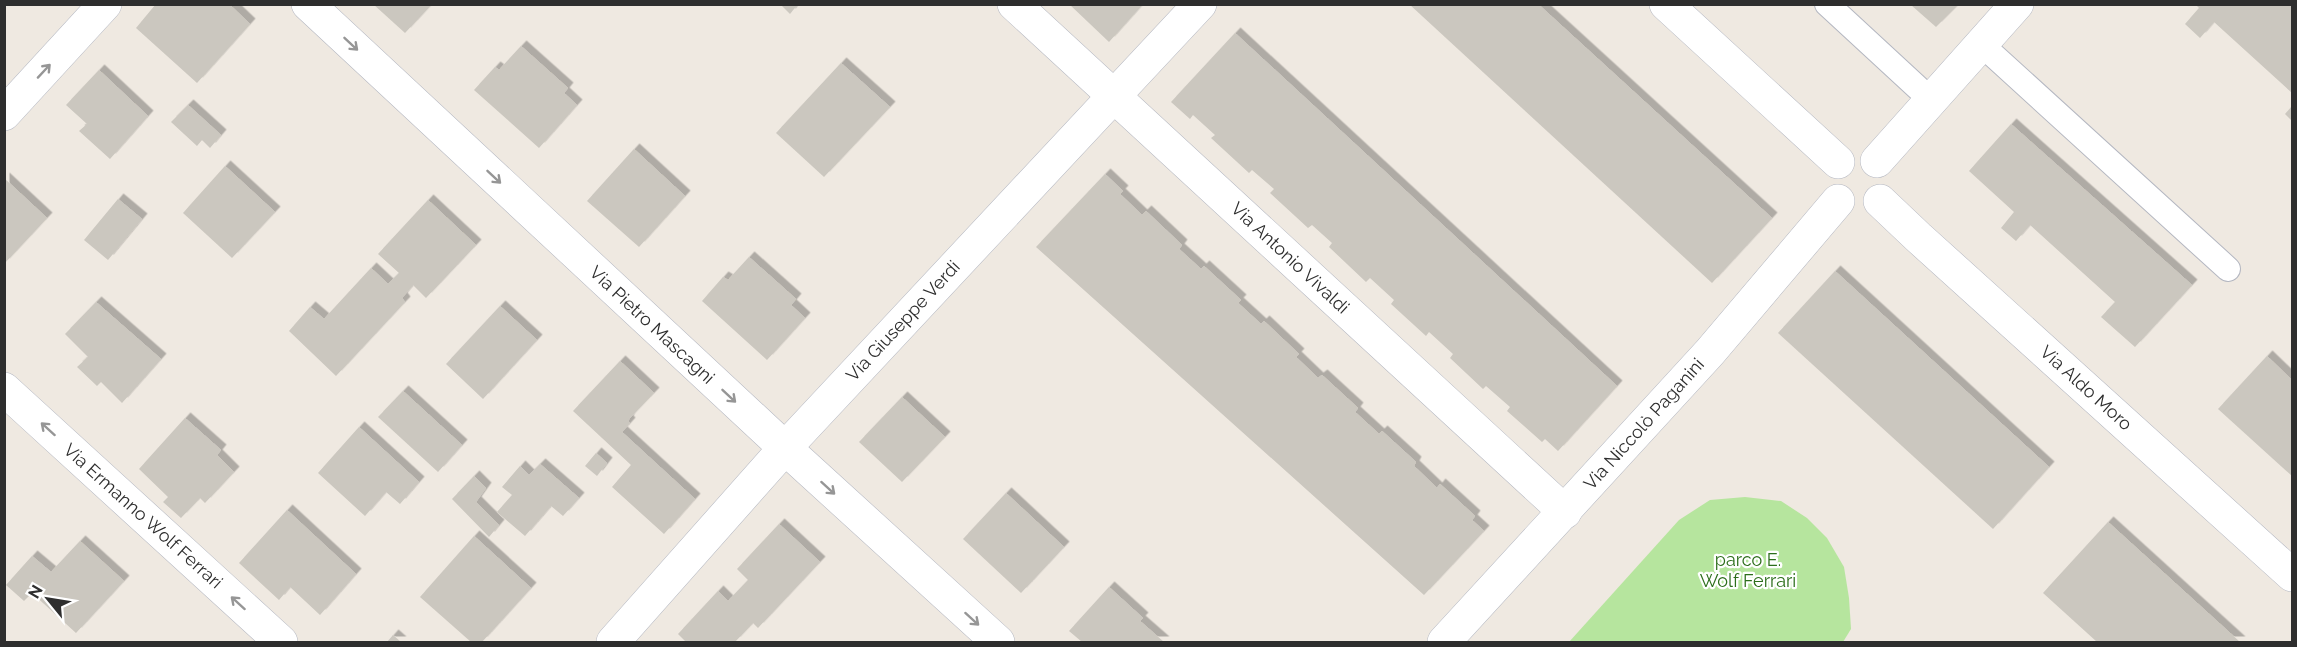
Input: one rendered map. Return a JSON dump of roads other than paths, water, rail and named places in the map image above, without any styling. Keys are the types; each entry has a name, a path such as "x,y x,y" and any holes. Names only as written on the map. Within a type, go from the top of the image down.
{"street":[{"path":"4,114 105,4"},
{"name":"Via Pietro Mascagni","path":"308,4 785,448 998,642"},
{"name":"Via Antonio Vivaldi","path":"1014,4 1565,512"},
{"name":"Via Giuseppe Verdi","path":"613,642 785,448 1200,4"},
{"path":"1666,4 1838,162"},
{"path":"1877,161 2017,4"},
{"path":"1855,154 1865,154 1877,161 1885,173 1887,182 1880,201 1874,207 1856,211 1838,201 1830,188 1830,178 1838,162 1855,154"},
{"name":"Via Niccolò Paganini","path":"1444,642 1710,352 1838,201"},
{"name":"Via Aldo Moro","path":"1880,201 2292,575"},
{"name":"Via Ermanno Wolf Ferrari","path":"4,389 281,642"}],"lane":[{"path":"1827,4 1931,100"},
{"path":"1981,44 2228,269"}],"park label":[{"name":"parco E. Wolf Ferrari","path":"1748,570"}]}
